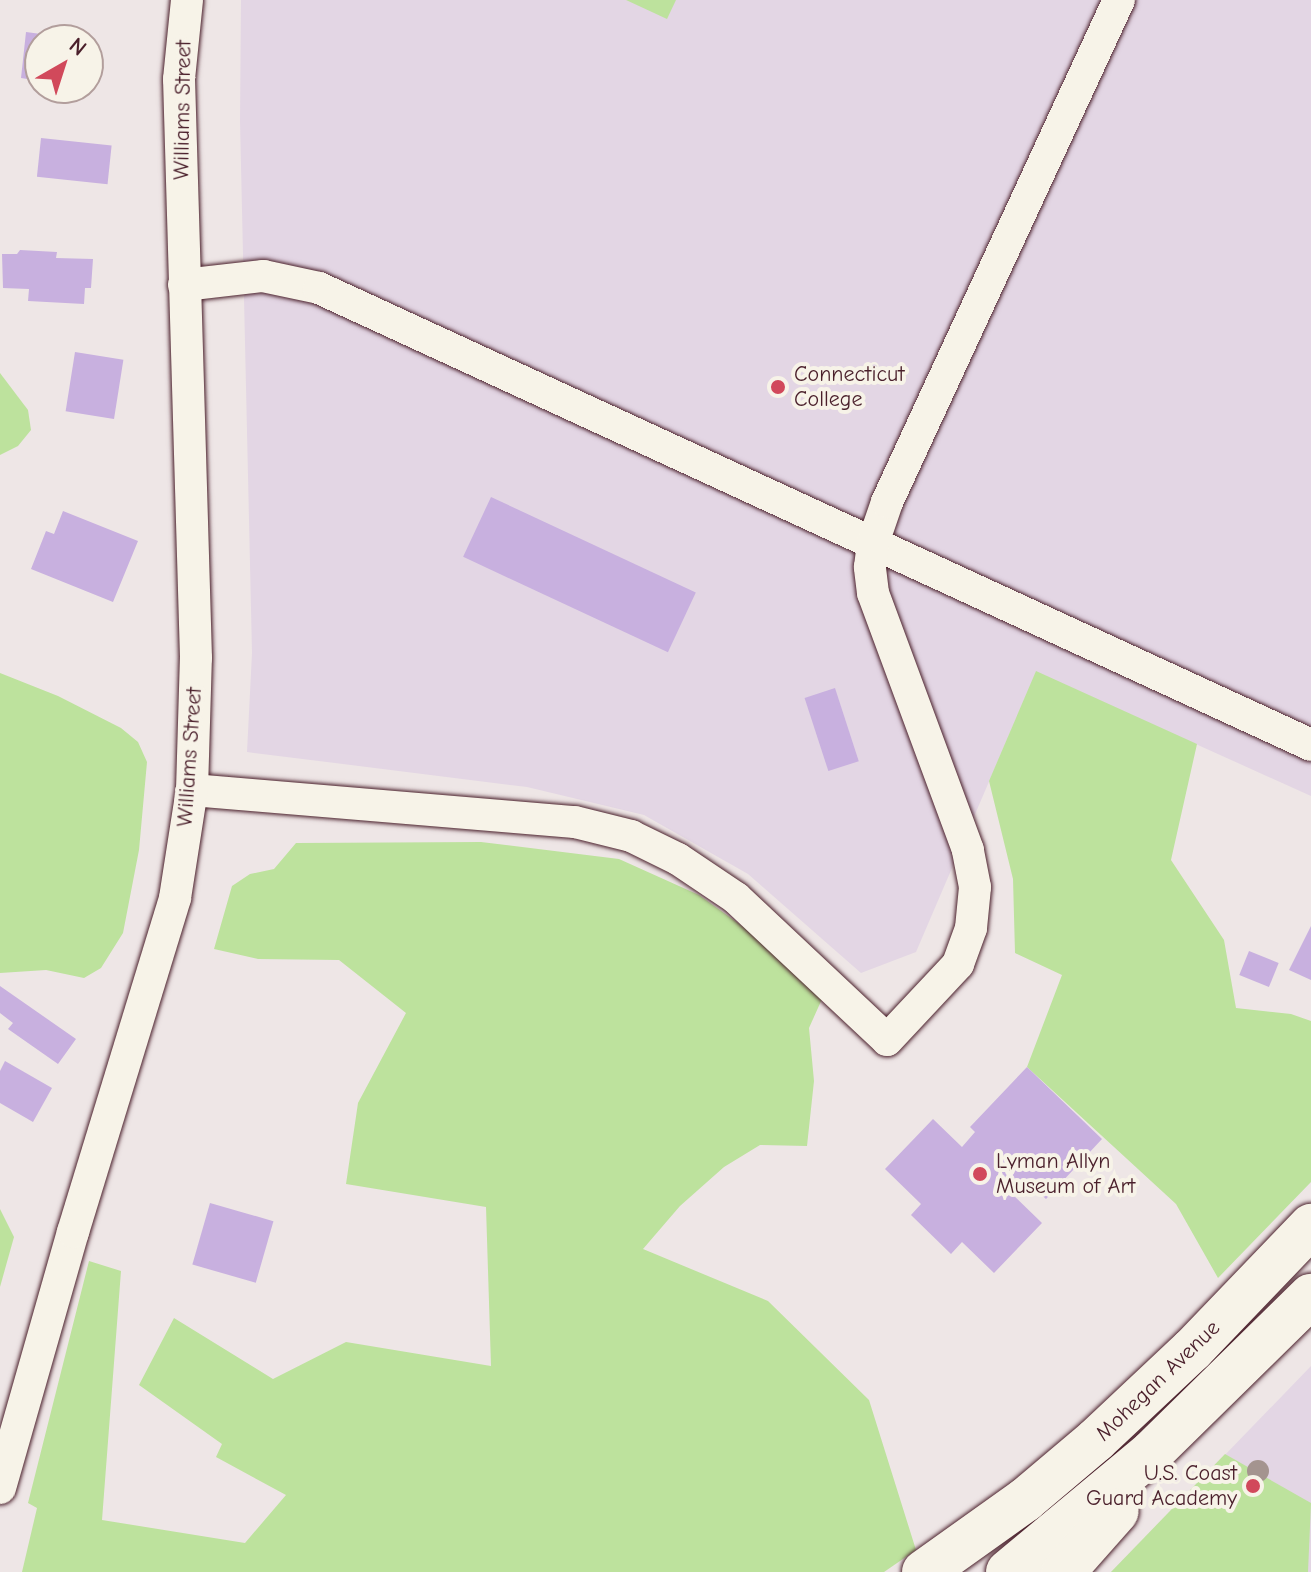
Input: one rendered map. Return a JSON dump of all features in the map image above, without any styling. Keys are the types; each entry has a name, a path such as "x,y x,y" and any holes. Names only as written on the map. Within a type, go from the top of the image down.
{"highway":[{"name":"Mohegan Avenue","path":"924,1572 993,1523 1126,1414 1251,1291 1311,1226"},
{"path":"1008,1572 1161,1444 1311,1296"},
{"path":"1063,1572 1103,1530 1139,1483 1161,1444"}],"street":[{"name":"Williams Street","path":"0,1488 73,1232 175,898 192,790 196,658 179,79 187,0"},
{"path":"192,790 575,822 631,836 693,868 736,898 887,1040 955,969 969,939 975,887 968,850 873,593 870,567 873,543 893,488 1119,0"},
{"path":"184,285 263,276 312,285 1311,745"}],"shaded area":[{"name":"Connecticut College","path":"241,0 1311,0 1311,796 1036,672 916,952 861,973 748,874 644,815 527,787 247,752 252,653 240,121"},
{"name":"U.S. Coast Guard Academy","path":"1311,1366 1311,1572 1111,1572 1163,1519"}],"green space":[{"path":"626,0 676,0 667,19"},
{"path":"0,373 28,410 31,430 18,446 0,455"},
{"path":"1036,671 1197,744 1171,860 1224,940 1236,1008 1291,1014 1311,1021 1311,1182 1218,1278 1176,1204 1027,1067 1062,975 1015,953 1013,879 989,781"},
{"path":"0,673 58,696 121,728 138,742 147,762 139,850 123,933 101,968 84,978 46,970 0,973"},
{"path":"481,842 619,859 699,895 749,931 822,999 809,1028 814,1081 807,1146 760,1145 724,1167 680,1206 643,1249 768,1301 869,1400 916,1550 884,1572 22,1572 37,1508 28,1503 89,1261 121,1271 102,1520 245,1543 286,1495 216,1457 222,1444 139,1385 174,1318 273,1379 346,1342 491,1366 486,1207 346,1184 358,1103 406,1013 339,960 258,959 214,949 232,886 250,874 274,869 296,843"},
{"path":"0,1209 14,1237 0,1287"},
{"name":"U.S. Coast Guard Academy","path":"1225,1454 1311,1503 1308,1572 1111,1572"}],"building":[{"path":"24,50 24,78 21,78"},
{"path":"41,138 112,145 108,184 37,177"},
{"path":"20,250 57,252 56,258 93,259 91,288 85,288 84,304 28,301 29,289 3,288 2,254 17,254"},
{"path":"75,352 123,360 114,419 66,411"},
{"path":"491,497 696,593 668,652 463,557"},
{"path":"63,511 138,541 113,602 31,569 46,531 54,534"},
{"path":"835,688 859,761 828,771 805,698"},
{"path":"1311,926 1311,980 1289,970"},
{"path":"1249,951 1279,963 1269,987 1239,975"},
{"path":"0,986 76,1039 58,1064 8,1029 13,1023 0,1013"},
{"path":"5,1061 52,1088 33,1122 0,1103 0,1071"},
{"name":"Lyman Allyn Museum of Art","path":"1027,1067 1102,1139 1046,1199 1025,1180 1012,1194 1042,1223 994,1273 962,1242 951,1254 911,1215 921,1204 885,1169 933,1119 962,1147 975,1132 970,1127"},
{"path":"210,1203 273,1221 256,1283 192,1265"}],"place":[{"name":"Connecticut College","path":"778,387"},
{"name":"Lyman Allyn Museum of Art","path":"980,1174"},
{"name":"U.S. Coast Guard Academy","path":"1253,1486"}]}
